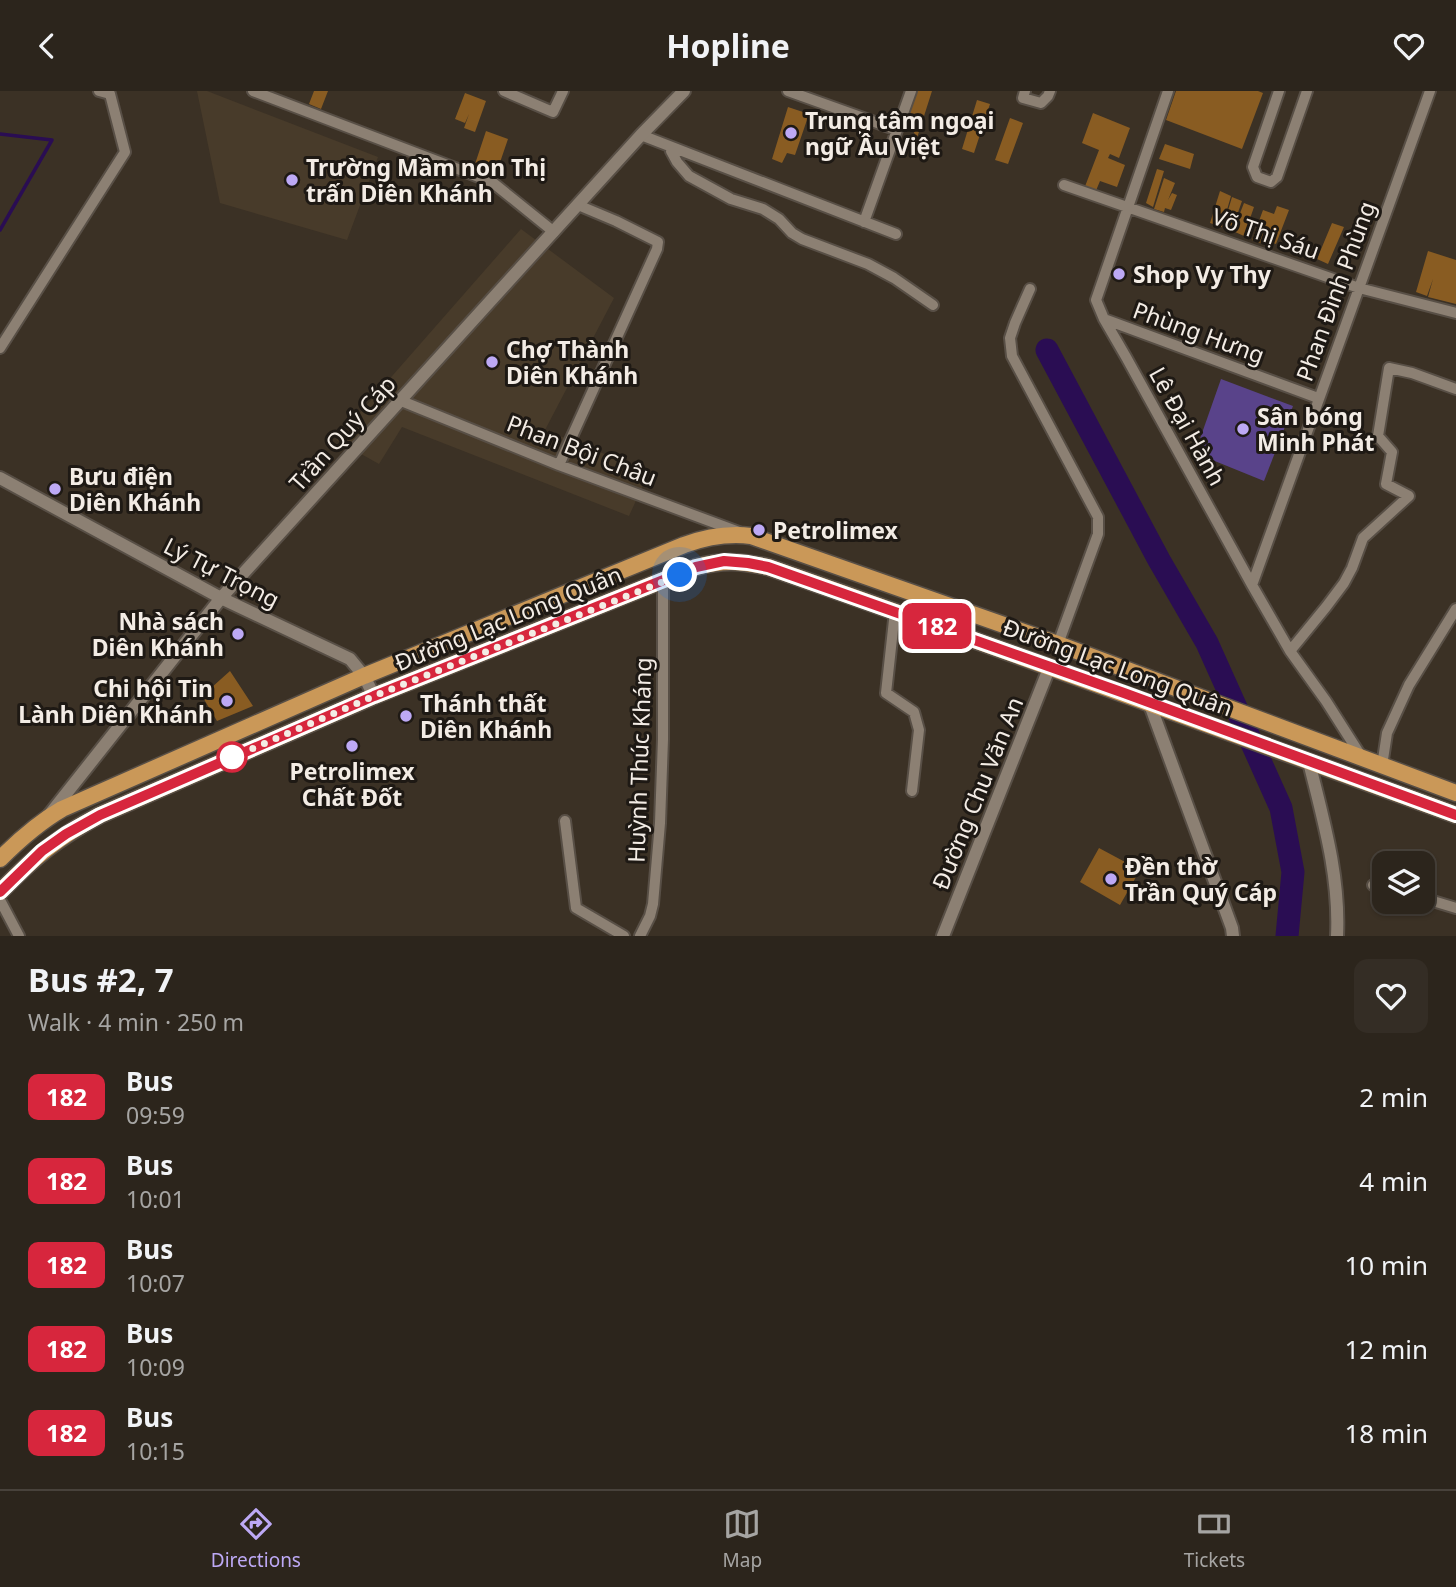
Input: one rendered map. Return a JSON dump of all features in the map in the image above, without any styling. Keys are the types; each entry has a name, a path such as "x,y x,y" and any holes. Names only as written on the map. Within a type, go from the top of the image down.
{"main road":[{"name":"Đường Lạc Long Quân","path":"0,859 19,839 61,809 364,675 684,544 714,536 738,534 751,536 1058,644 1456,793"},
{"name":"Đường Lạc Long Quân","path":"0,892 42,851 100,815 374,696 696,567 724,561 768,567 895,611 1456,815"}],"street":[{"path":"0,348 125,152 110,94 99,91"},
{"path":"253,91 492,182 554,232"},
{"path":"504,91 553,112 563,91"},
{"name":"Trần Quý Cáp","path":"48,817 221,598 684,91"},
{"path":"788,91 897,130"},
{"path":"863,222 911,91"},
{"path":"1026,91 1023,98 1041,103 1050,91"},
{"name":"Lê Đại Hành","path":"1168,91 1096,300 1104,319 1290,651 1363,759"},
{"path":"1279,91 1253,167 1257,177 1271,182 1276,177 1307,91"},
{"name":"Phan Đình Phùng","path":"1252,585 1430,91"},
{"path":"641,135 896,235"},
{"path":"672,147 671,151 677,162 688,176 731,199 763,209 802,239 868,264 933,305"},
{"name":"Võ Thị Sáu","path":"1064,185 1359,288 1456,313"},
{"path":"559,465 657,250 658,242 578,205"},
{"path":"1030,289 1010,338 1012,356 1098,517 1098,534 1058,644"},
{"name":"Phùng Hưng","path":"1104,319 1318,398"},
{"path":"1290,651 1343,583 1352,568 1363,538 1409,496 1386,484 1392,452 1378,436 1389,369 1412,373 1456,389"},
{"name":"Phan Bội Châu","path":"399,400 559,465 751,536"},
{"name":"Lý Tự Trọng","path":"0,478 221,598 350,659 364,675 374,696"},
{"name":"Huỳnh Thúc Kháng","path":"640,936 653,904 660,823 663,582"},
{"path":"1382,766 1387,733 1409,685 1456,609"},
{"path":"895,611 886,693 914,712 919,730 912,792"},
{"name":"Đường Chu Văn An","path":"943,936 1050,666"},
{"path":"1149,702 1233,936"},
{"path":"1309,762 1334,866 1338,903 1337,936"},
{"path":"565,821 576,908 624,936"},
{"path":"0,900 19,936"},
{"path":"1435,902 1456,908"}],"shaded area":[{"name":"Trường Mầm non Thị trấn Diên Khánh","path":"197,91 207,91 378,157 347,240 220,203"},
{"name":"Chợ Thành Diên Khánh","path":"521,229 614,298 545,430 649,472 629,516 402,427 379,464 336,440"},
{"name":"Sân bóng Minh Phát","path":"1221,379 1293,406 1264,481 1195,453"}],"building":[{"path":"314,91 328,91 321,109 309,104"},
{"path":"917,91 932,91 917,138 907,120"},
{"path":"1176,91 1263,93 1242,149 1166,120"},
{"path":"465,93 486,101 475,132 464,128 469,114 465,123 455,119"},
{"path":"977,100 990,104 974,153 962,149"},
{"name":"Trung tâm ngoại ngữ Âu Việt","path":"788,107 809,114 795,155 787,153 782,163 772,159"},
{"path":"1093,113 1130,128 1119,158 1110,154 1108,158 1125,165 1117,187 1100,181 1095,193 1084,189 1099,150 1082,143"},
{"path":"1010,118 1023,123 1008,164 995,160"},
{"path":"486,131 508,139 495,177 474,167"},
{"path":"1165,144 1194,154 1190,169 1159,159"},
{"path":"1157,169 1164,171 1153,207 1146,203"},
{"path":"1164,178 1175,183 1168,200 1172,193 1177,195 1171,210 1165,208 1164,212 1154,209"},
{"path":"1220,191 1231,196 1222,227 1210,223"},
{"path":"1232,197 1242,201 1233,227 1224,224"},
{"path":"1244,203 1254,207 1244,236 1233,231"},
{"path":"1277,206 1289,210 1276,244 1264,240 1263,244 1252,240 1263,210 1274,214"},
{"path":"1332,223 1344,227 1328,264 1317,259"},
{"path":"1428,251 1456,260 1456,304 1428,297 1433,279 1427,296 1416,292"},
{"name":"Chi hội Tin Lành Diên Khánh","path":"230,671 253,706 217,721 202,696"},
{"path":"1099,848 1140,870 1120,905 1080,882"}],"waterway":[{"path":"0,134 52,140 0,230"},
{"path":"1047,350 1159,560 1207,643 1281,808 1293,872 1287,936"}],"bus line":[{"name":"182","path":"0,892 42,851 100,815 374,696 696,567 724,561 768,567 1149,702 1456,815"}],"place":[{"name":"Trung tâm ngoại ngữ Âu Việt","path":"791,133"},
{"name":"Trường Mầm non Thị trấn Diên Khánh","path":"292,180"},
{"name":"Shop Vy Thy","path":"1119,274"},
{"name":"Chợ Thành Diên Khánh","path":"492,362"},
{"name":"Sân bóng Minh Phát","path":"1243,429"},
{"name":"Bưu điện Diên Khánh","path":"55,489"},
{"name":"Petrolimex","path":"759,530"},
{"name":"Nhà sách Diên Khánh","path":"238,634"},
{"name":"Chi hội Tin Lành Diên Khánh","path":"227,701"},
{"name":"Thánh thất Diên Khánh","path":"406,716"},
{"name":"Petrolimex Chất Đốt","path":"352,746"},
{"name":"Đền thờ Trần Quý Cáp","path":"1111,879"}],"route":[{"path":"232,757 374,696 680,575"}]}
